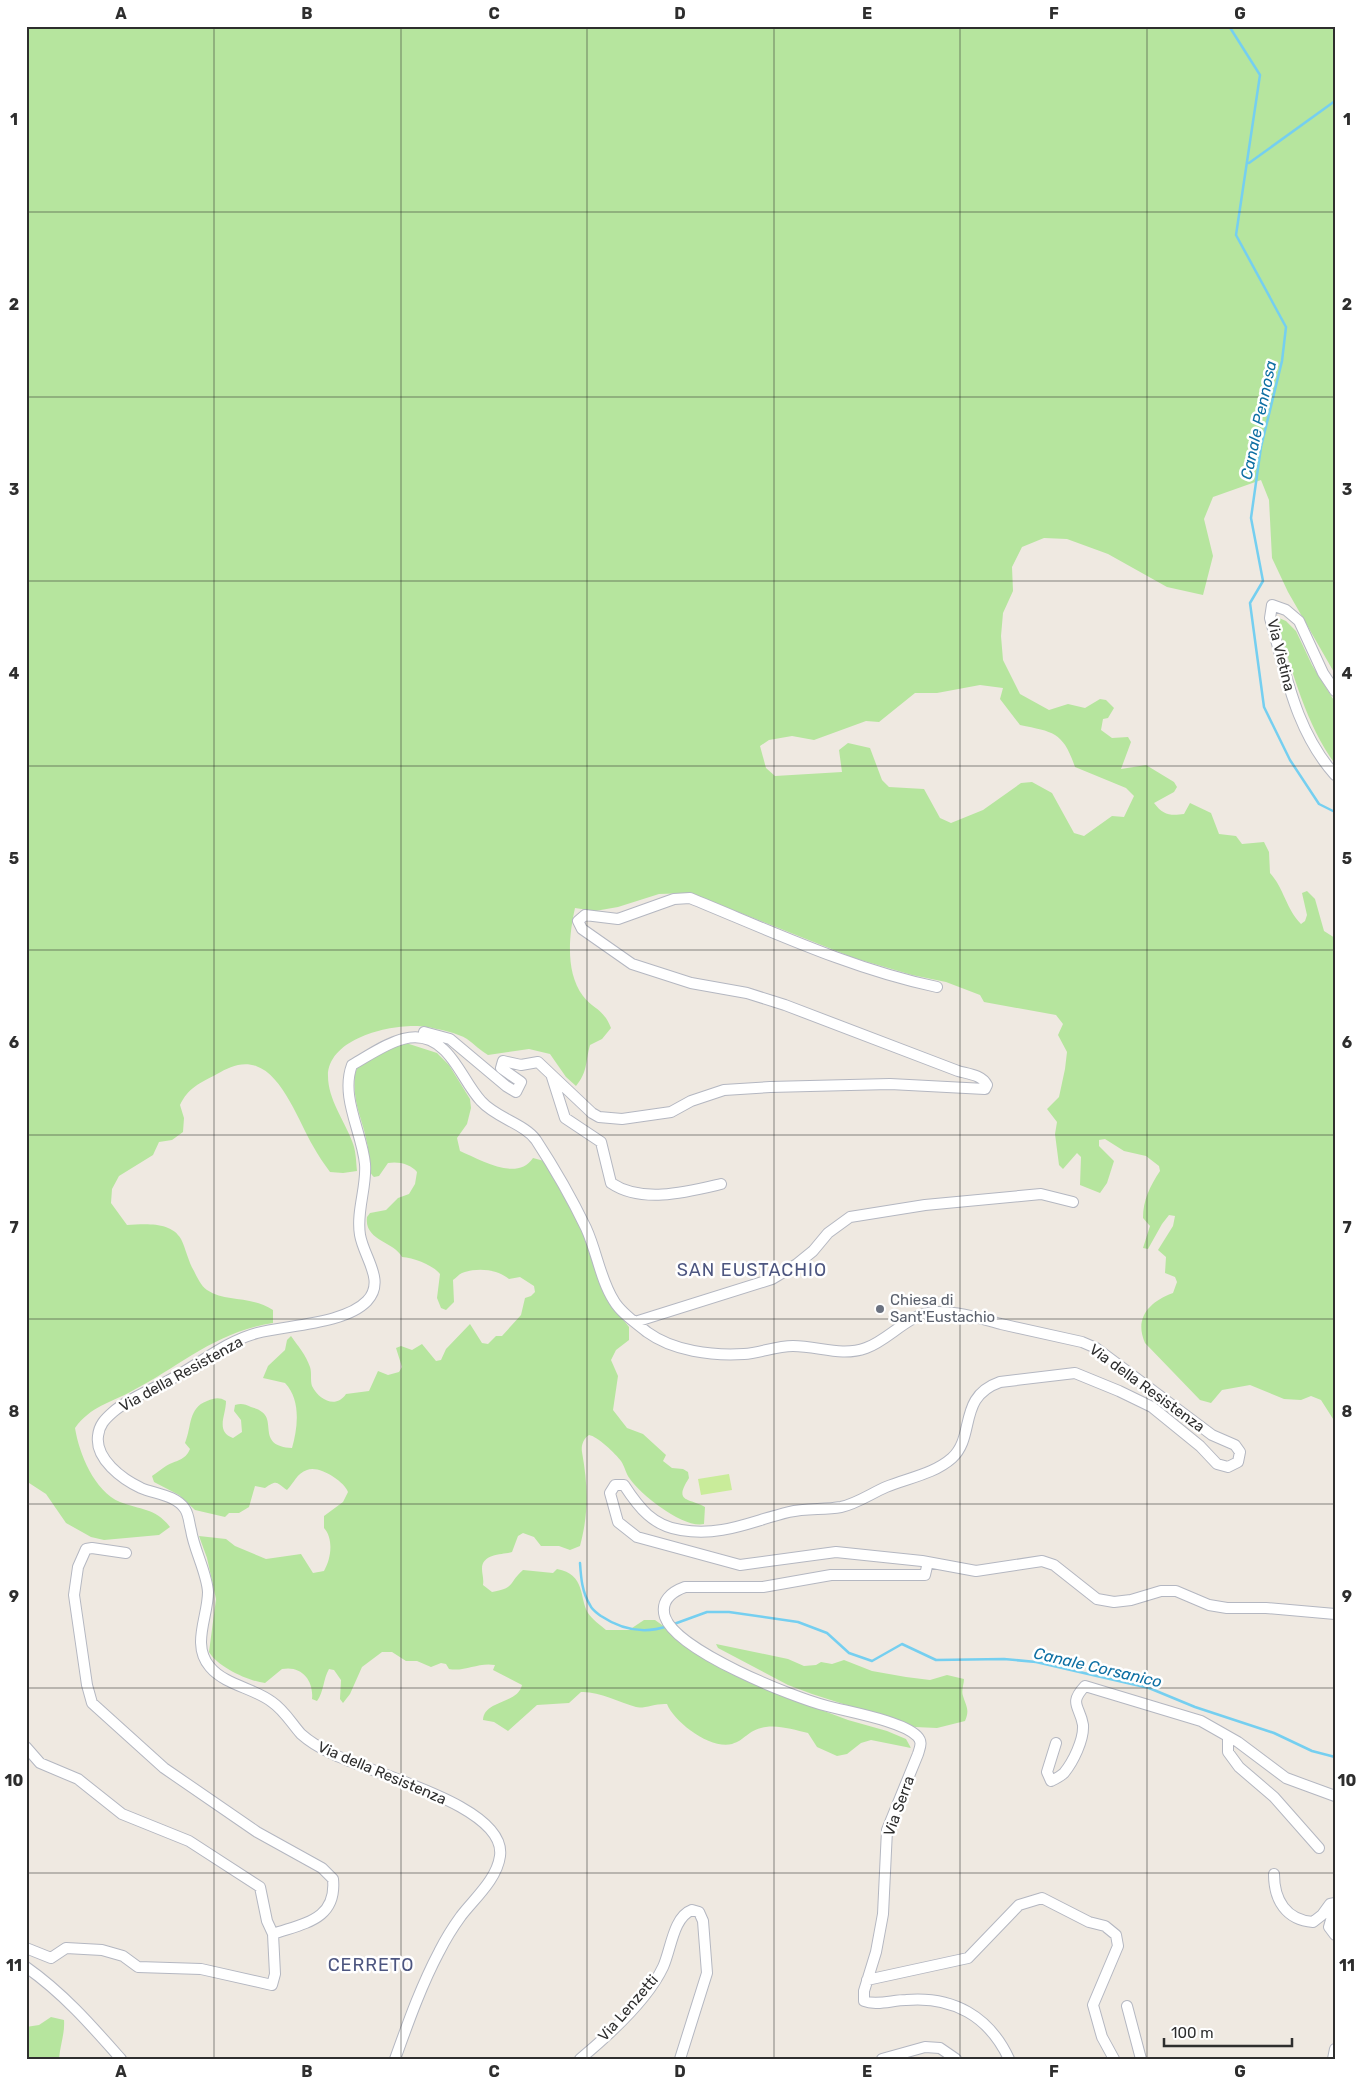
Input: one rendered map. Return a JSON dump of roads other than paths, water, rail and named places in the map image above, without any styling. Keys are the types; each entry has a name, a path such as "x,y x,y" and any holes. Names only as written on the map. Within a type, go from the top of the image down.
{"street":[{"name":"Via Vietina","path":"1335,691 1322,672 1299,621 1286,610 1272,605 1270,618 1296,712 1318,756 1335,775"},
{"path":"417,1038 421,1031 450,1039 506,1086 516,1092 522,1082 501,1068 503,1061 521,1065 538,1062 592,1113 599,1117 622,1119 671,1112 691,1101 724,1090 890,1084 985,1089 987,1085 979,1077 958,1071 785,1005 748,993 691,983 632,964 582,929 578,922 585,916 618,918 674,899 690,898 857,965 900,979 937,987"},
{"name":"Via della Resistenza","path":"395,2059 439,1952 458,1920 491,1879 500,1860 501,1851 496,1834 485,1822 464,1808 336,1756 313,1744 273,1702 211,1668 202,1655 200,1644 207,1607 208,1588 194,1549 188,1512 173,1499 139,1487 118,1474 101,1454 97,1444 101,1424 116,1410 178,1376 222,1348 255,1333 328,1320 356,1309 367,1301 375,1289 376,1278 363,1246 359,1228 365,1165 362,1144 350,1100 350,1072 352,1065 397,1039 417,1038 430,1041 444,1049 482,1102 493,1112 521,1127 535,1139 586,1229 606,1288 615,1303 634,1322 660,1341 686,1349 745,1354 795,1346 847,1353 866,1348 883,1340 916,1316 932,1312 956,1313 1082,1342 1096,1348 1212,1435 1235,1444 1240,1452 1238,1462 1228,1467 1217,1464 1200,1446 1152,1407 1075,1373 1000,1382 990,1386 977,1396 959,1448 954,1457 941,1467 888,1486 843,1506 789,1512 733,1530 682,1530 653,1520 642,1511 624,1485 615,1485 610,1494 618,1522 637,1537 720,1561 740,1564 836,1552 928,1562 976,1571 1042,1561 1054,1565 1097,1598 1114,1602 1131,1600 1161,1591 1176,1591 1209,1605 1227,1608 1266,1608 1335,1614"},
{"path":"551,1073 565,1118 601,1142 611,1183 620,1189 634,1194 684,1193 721,1184"},
{"path":"634,1322 772,1279 798,1264 813,1251 828,1233 850,1217 924,1205 1041,1194 1073,1202"},
{"path":"126,1553 92,1548 86,1549 78,1567 74,1595 87,1685 92,1703 164,1768 256,1832 322,1868 333,1879 334,1890 327,1908 318,1918 273,1934"},
{"name":"Via Serra","path":"928,1562 925,1575 830,1575 762,1586 685,1587 674,1591 668,1596 664,1606 665,1617 674,1631 723,1663 799,1698 892,1723 918,1737 921,1743 918,1754 887,1830 883,1914 876,1952 863,1997 864,2001 868,2003 924,1999 966,2010 978,2017 1004,2047 1009,2059"},
{"path":"1056,1743 1047,1772 1051,1781 1064,1774 1078,1749 1083,1726 1075,1705 1078,1694 1085,1686 1201,1721 1228,1736 1286,1778 1335,1796"},
{"path":"1228,1736 1228,1752 1239,1767 1274,1797 1319,1848"},
{"path":"26,1747 40,1762 78,1779 122,1814 189,1841 260,1887 267,1921 273,1934 275,1974 272,1985 201,1969 138,1967 124,1956 102,1950 66,1948 51,1958 26,1948"},
{"path":"1274,1874 1274,1886 1280,1905 1303,1922 1313,1922 1330,1904 1335,1904 1329,1927 1335,1935"},
{"path":"867,1980 968,1958 1020,1905 1042,1898 1089,1922 1105,1926 1116,1935 1118,1946 1093,2005 1107,2046 1114,2059"},
{"name":"Via Lenzetti","path":"580,2059 611,2032 653,1983 663,1967 681,1920 686,1912 692,1910 699,1912 703,1920 707,1973 680,2059"},
{"path":"26,1968 52,1985 121,2059"},
{"path":"1128,2006 1141,2059"},
{"path":"1107,2046 1122,2059"},
{"path":"882,2059 925,2047 940,2048 956,2059"},
{"path":"1333,2059 1335,2049"}],"waterway":[{"name":"Canale Pennosa","path":"1229,26 1260,75 1236,235 1286,327 1282,361 1261,447 1251,518 1263,581 1250,603 1264,707 1290,760 1319,804 1335,812"},
{"path":"1249,163 1335,101"},
{"name":"Canale Corsanico","path":"580,1563 585,1595 592,1608 601,1616 617,1625 634,1629 651,1630 668,1626"},
{"name":"Canale Corsanico","path":"674,1624 707,1612 729,1612 798,1622 827,1633 849,1653 872,1661 902,1644 936,1660 1004,1659 1036,1662 1149,1688 1195,1707 1274,1733 1312,1751 1335,1757"}],"place":[{"name":"Chiesa di Sant'Eustachio","path":"880,1309"}],"district":[{"name":"SAN EUSTACHIO","path":"752,1270"},
{"name":"CERRETO","path":"371,1965"}]}
